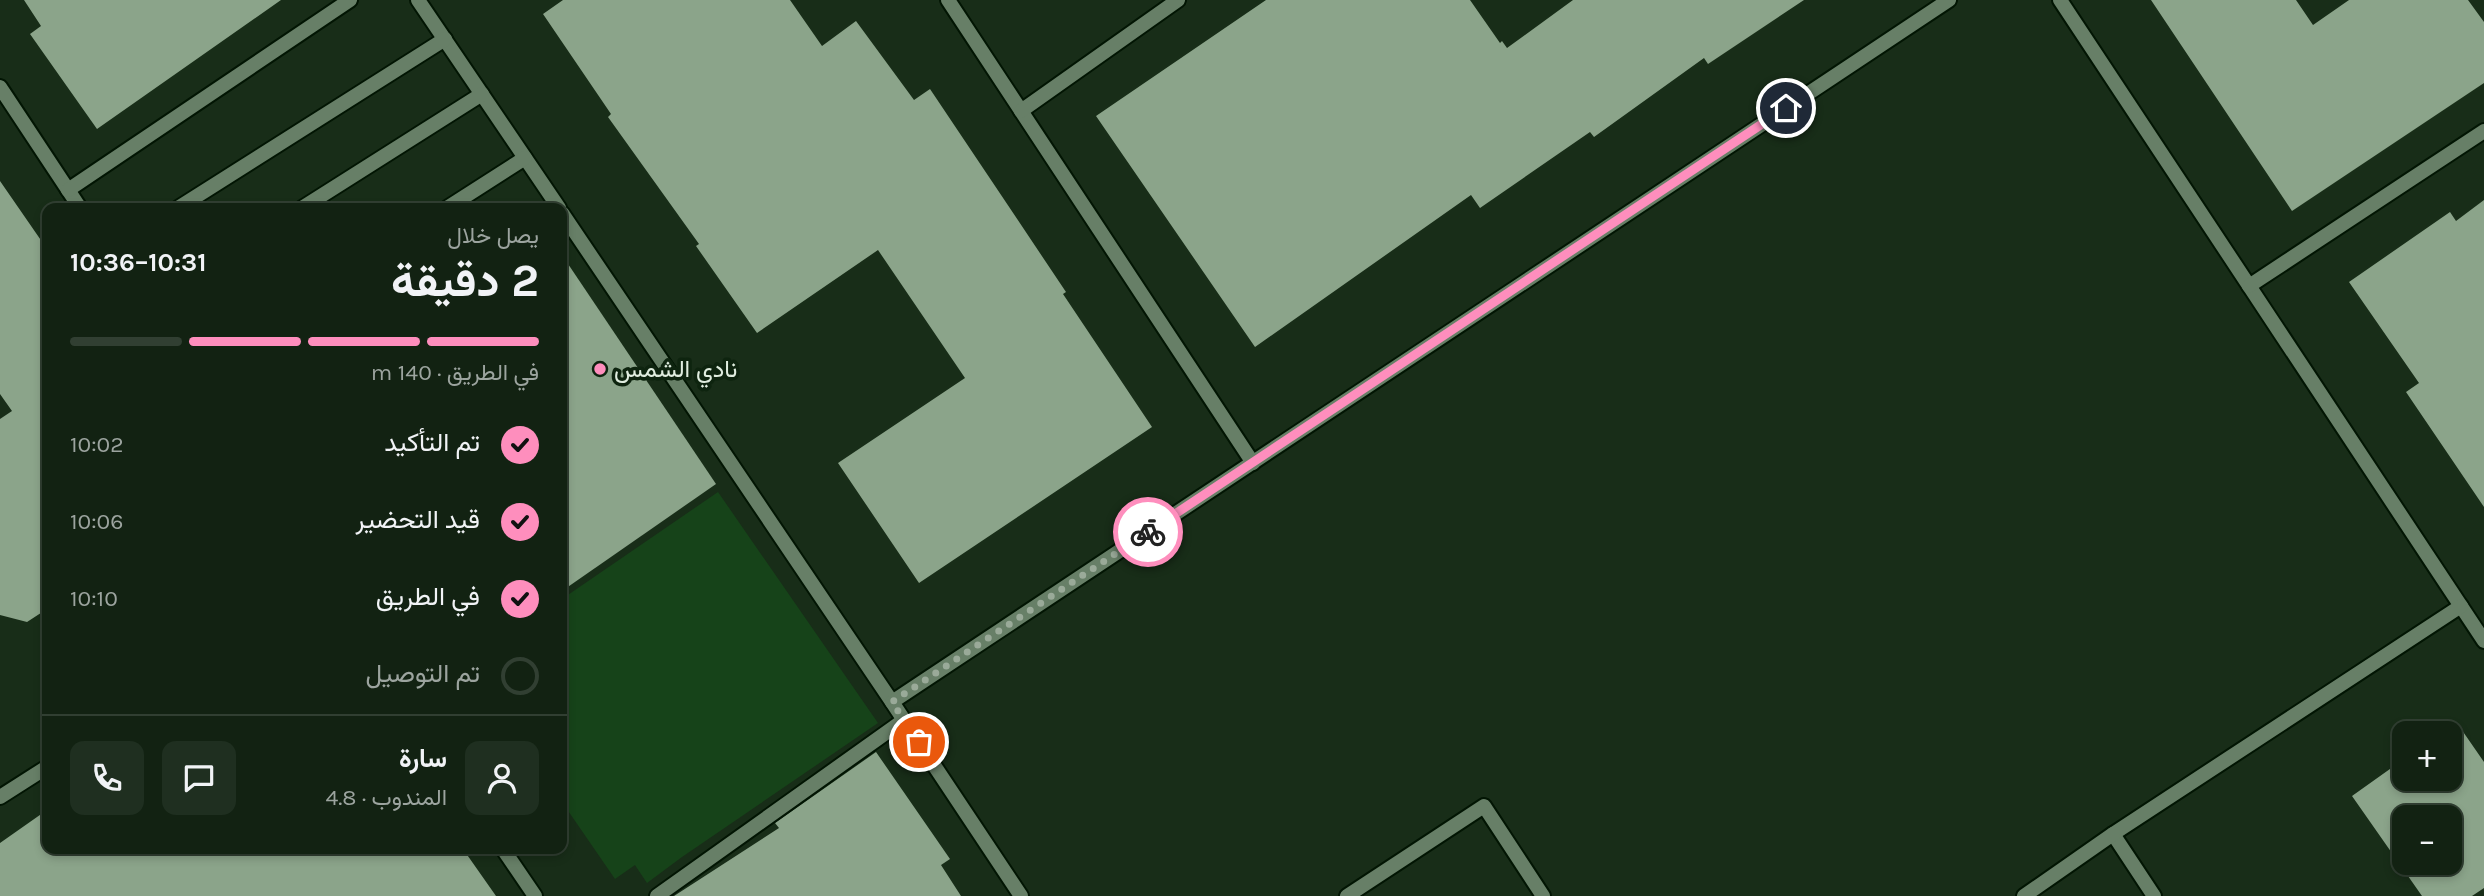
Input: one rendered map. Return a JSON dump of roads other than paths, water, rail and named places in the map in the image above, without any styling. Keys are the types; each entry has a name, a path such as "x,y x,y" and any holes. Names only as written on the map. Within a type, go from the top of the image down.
{"lane":[{"path":"68,190 350,0"},
{"path":"418,0 555,203"},
{"path":"948,0 1252,463"},
{"path":"1021,111 1178,0"},
{"path":"892,702 1949,0"},
{"path":"2060,0 2484,641"},
{"path":"186,203 445,39"},
{"path":"0,87 77,203"},
{"path":"310,203 482,94"},
{"path":"2249,286 2484,131"},
{"path":"455,203 525,158"},
{"path":"567,220 1021,896"},
{"path":"2024,896 2113,834 2461,606"},
{"path":"657,896 904,720"},
{"path":"0,797 42,770"},
{"path":"1347,896 1484,806 1543,896"},
{"path":"2113,834 2154,896"},
{"path":"506,854 535,896"}],"place":[{"name":"نادي الشمس","path":"600,369"}]}
